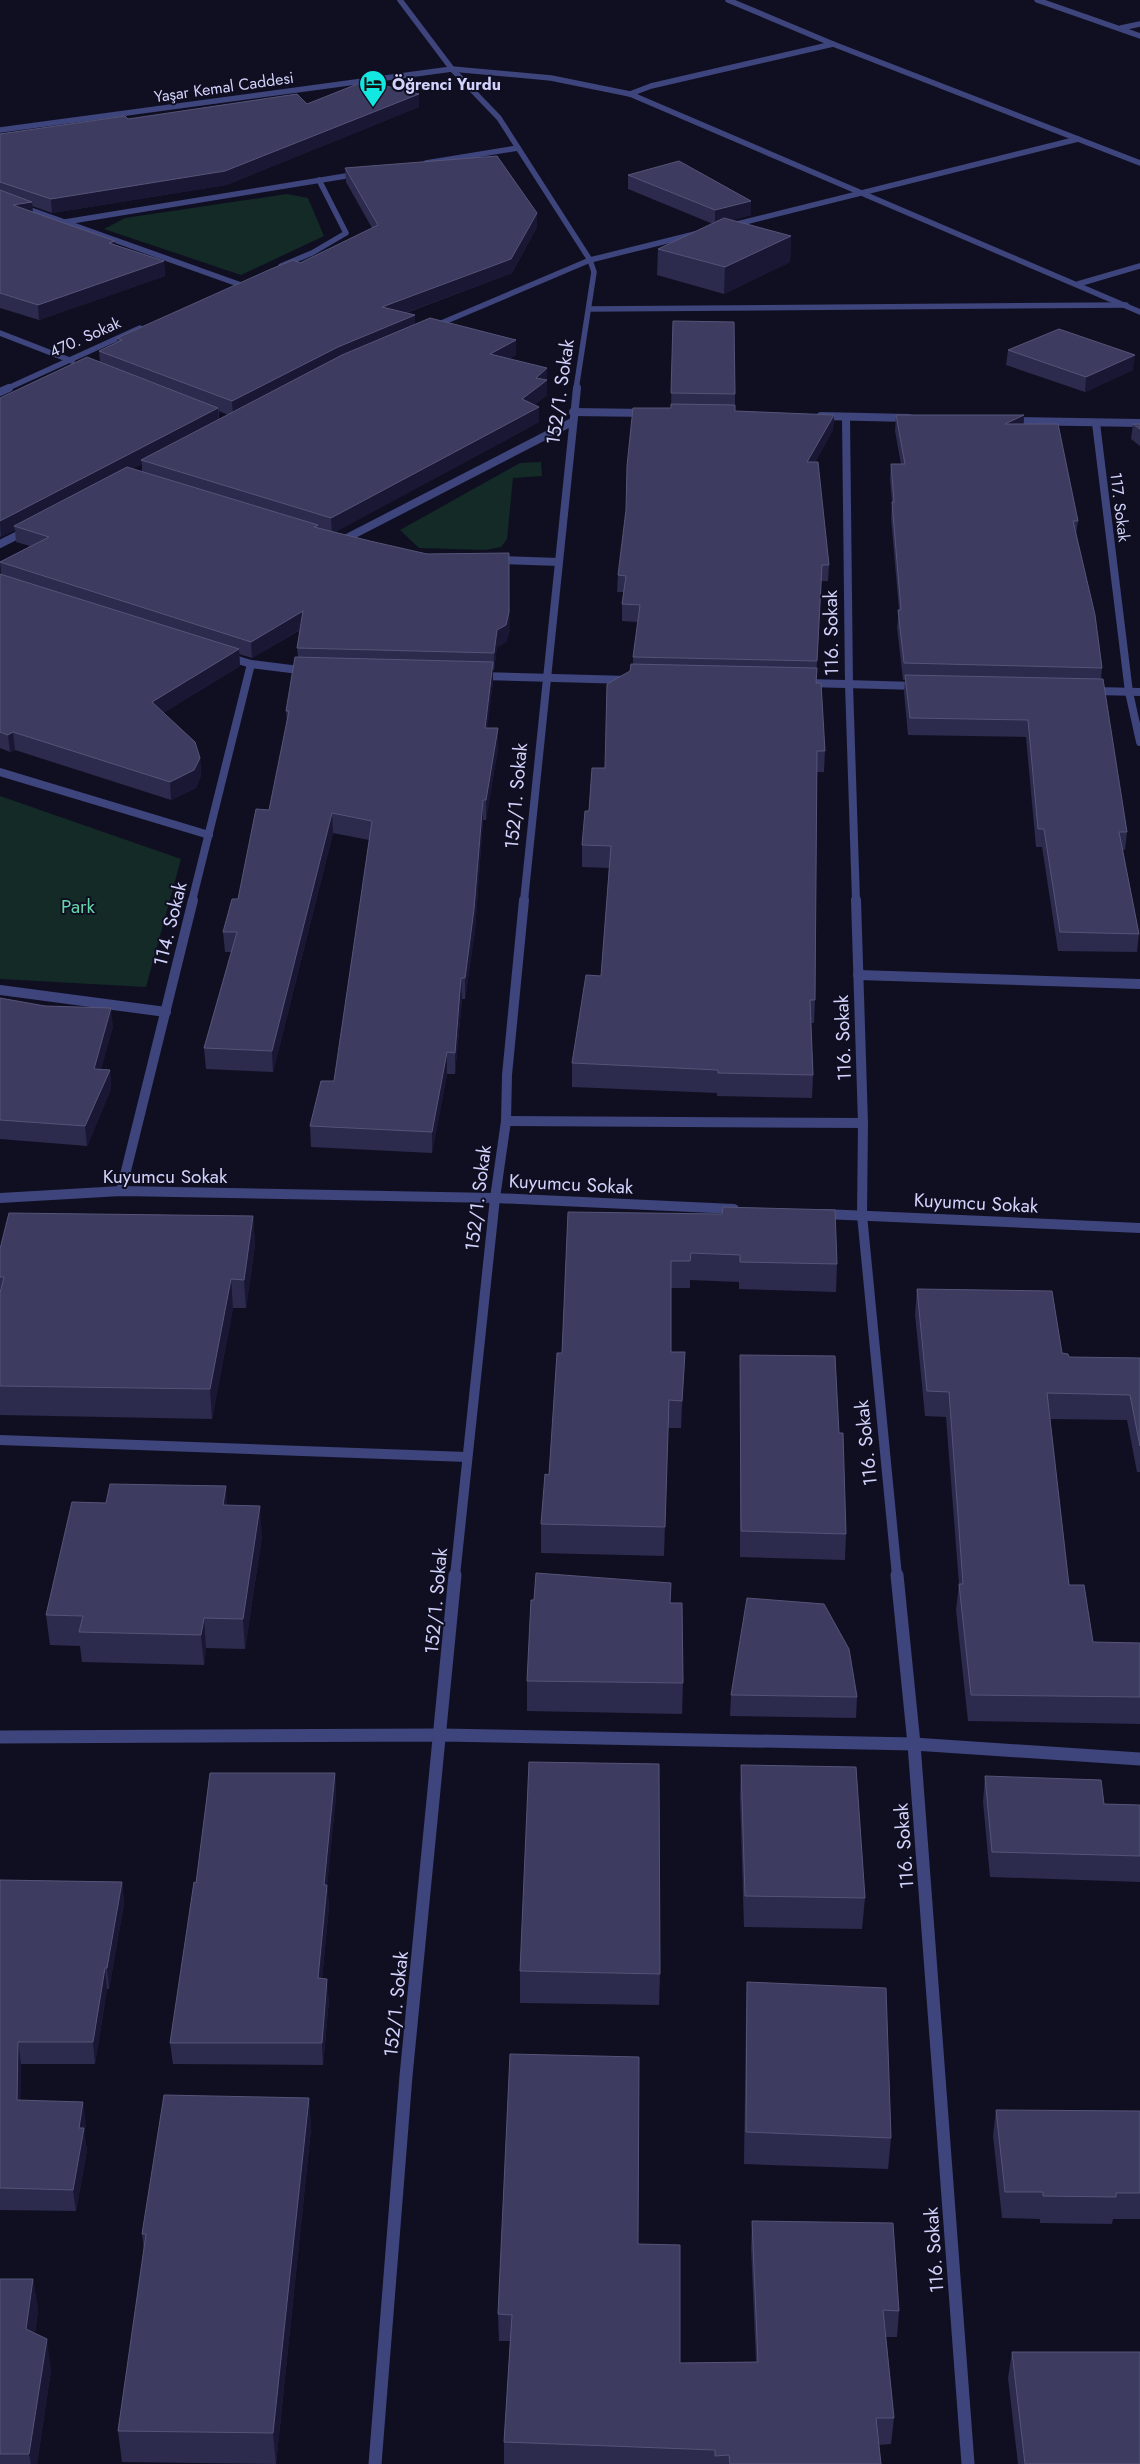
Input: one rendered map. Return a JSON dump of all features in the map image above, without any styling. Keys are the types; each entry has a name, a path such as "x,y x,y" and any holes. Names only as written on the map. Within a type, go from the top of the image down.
{"street":[{"name":"152/1. Sokak","path":"375,2464 407,2067 467,1457 495,1198 506,1122 507,1075 545,678 559,562 573,417 594,272 590,260 499,118 452,69 400,0"},
{"path":"728,0 833,44 1140,164"},
{"path":"1037,0 1140,36"},
{"path":"1120,28 1140,24"},
{"path":"630,94 651,86 833,44"},
{"name":"Yaşar Kemal Caddesi","path":"0,130 452,69 551,78 630,94 1140,312"},
{"path":"722,228 1078,139"},
{"path":"423,163 518,148"},
{"path":"65,222 366,172"},
{"path":"276,269 312,253 346,233 319,180"},
{"path":"0,199 240,285"},
{"path":"421,332 590,260 703,232"},
{"path":"1078,284 1140,266"},
{"path":"232,288 249,281"},
{"path":"590,309 1126,305"},
{"name":"470. Sokak","path":"0,392 68,359 150,324"},
{"path":"0,333 78,363"},
{"path":"338,542 573,417 651,413"},
{"path":"817,416 913,418"},
{"name":"116. Sokak","path":"846,416 849,684 863,1123 862,1215 914,1744 968,2464"},
{"path":"1000,420 1140,423"},
{"name":"117. Sokak","path":"1096,422 1129,692 1140,742"},
{"path":"0,544 35,526"},
{"path":"329,539 347,545"},
{"path":"492,560 559,562"},
{"path":"223,655 251,664 314,671"},
{"name":"114. Sokak","path":"121,1191 251,664"},
{"path":"468,676 643,680"},
{"path":"800,683 926,686"},
{"path":"1081,690 1140,692"},
{"path":"0,772 209,835"},
{"path":"858,975 1140,984"},
{"path":"0,990 166,1012"},
{"path":"506,1122 863,1123"},
{"name":"Kuyumcu Sokak","path":"0,1198 121,1191 495,1198 743,1210"},
{"name":"Kuyumcu Sokak","path":"812,1213 1140,1228"},
{"path":"0,1440 467,1457"},
{"path":"0,1737 440,1735 914,1744 1140,1758"}],"green space":[{"path":"287,194 308,198 324,236 241,275 104,229 125,218"},
{"path":"541,462 542,476 513,478 507,539 501,547 485,550 419,548 400,530 520,463"},
{"name":"Park","path":"0,796 181,859 146,987 0,979"}],"building":[{"path":"365,81 419,94 225,171 51,199 0,182 0,134 125,116 128,119 297,94 307,104"},
{"path":"497,156 537,213 511,259 382,307 415,315 338,347 232,401 99,351 122,340 117,338 271,269 293,260 300,263 378,225 345,168"},
{"path":"679,161 751,201 715,210 628,175"},
{"path":"0,190 32,202 13,205 115,241 109,243 164,261 38,305 0,293"},
{"path":"724,218 791,236 725,267 658,249"},
{"path":"430,318 516,340 490,354 547,368 536,378 547,380 522,399 539,407 331,518 141,460 342,355"},
{"path":"673,321 734,322 735,394 671,393"},
{"path":"1059,329 1135,355 1086,377 1008,350"},
{"path":"87,357 218,408 0,521 0,398"},
{"path":"671,404 735,405 735,411 834,415 807,462 818,462 829,565 822,565 817,661 633,657 640,605 622,604 626,576 618,575 626,510 627,466 633,408 671,408"},
{"path":"896,415 1024,415 1005,424 1058,424 1078,521 1073,521 1095,615 1102,668 904,663 898,610 901,610 892,502 894,502 891,464 905,464"},
{"path":"1133,424 1140,424 1140,429"},
{"path":"127,467 318,525 314,527 427,554 509,553 509,612 506,625 497,630 494,653 297,648 303,611 251,642 0,562 49,537 14,526"},
{"path":"0,574 239,649 152,702 195,742 200,758 194,770 170,782 13,732 8,735 0,732"},
{"path":"295,657 493,662 485,728 498,728 486,800 483,800 474,909 465,978 461,978 455,1053 447,1052 432,1132 310,1126 321,1081 334,1081 372,821 332,813 272,1051 204,1048 237,932 223,932 232,899 238,899 256,809 269,810 289,711 286,711"},
{"path":"631,664 817,668 816,683 821,683 825,751 817,751 815,1000 810,1000 813,1075 718,1073 718,1070 572,1063 586,975 601,976 611,846 582,845 585,811 589,811 592,768 605,768 607,684 630,671"},
{"path":"905,675 1103,679 1127,832 1119,832 1139,934 1060,932 1044,829 1038,829 1028,720 910,718"},
{"path":"0,998 45,1006 111,1008 94,1069 110,1070 85,1126 0,1120"},
{"path":"723,1207 835,1210 837,1264 740,1262 740,1255 691,1253 690,1261 671,1261 671,1352 685,1352 682,1401 669,1400 665,1527 541,1524 545,1474 549,1475 557,1353 562,1353 568,1212 722,1214"},
{"path":"9,1213 253,1216 244,1280 231,1279 210,1389 0,1386 0,1293 4,1277 0,1277 0,1249"},
{"path":"917,1289 1052,1291 1062,1353 1068,1354 1069,1357 1140,1358 1140,1446 1130,1395 1047,1393 1069,1585 1084,1585 1093,1642 1140,1643 1140,1697 971,1695 959,1584 963,1584 949,1392 927,1391"},
{"path":"740,1355 835,1356 839,1433 843,1433 846,1534 741,1531"},
{"path":"110,1484 226,1486 223,1505 260,1506 243,1619 204,1618 201,1635 79,1632 83,1616 46,1615 72,1502 106,1503"},
{"path":"536,1573 671,1583 670,1603 682,1603 683,1683 527,1681 531,1600 534,1600"},
{"path":"747,1598 824,1604 849,1649 857,1697 731,1695"},
{"path":"529,1762 659,1764 660,1974 520,1971"},
{"path":"741,1765 856,1767 865,1898 745,1896"},
{"path":"210,1773 335,1773 324,1885 327,1885 318,1978 327,1979 322,2043 170,2043 194,1882 196,1883"},
{"path":"985,1776 1101,1780 1104,1804 1140,1805 1140,1856 992,1852"},
{"path":"0,1880 122,1882 93,2042 18,2042 17,2100 83,2102 79,2128 84,2128 73,2190 0,2188"},
{"path":"747,1982 886,1988 891,2138 746,2132"},
{"path":"510,2054 639,2057 638,2244 680,2245 680,2363 758,2362 752,2221 893,2223 899,2311 883,2310 894,2418 876,2418 881,2464 730,2464 729,2455 715,2456 715,2450 504,2442 512,2315 498,2314"},
{"path":"164,2095 309,2098 273,2433 118,2431 146,2234 142,2234"},
{"path":"996,2110 1140,2111 1140,2193 1116,2193 1116,2197 1043,2196 1043,2192 1005,2192"},
{"path":"0,2279 33,2279 26,2329 47,2339 29,2454 0,2454"},
{"path":"1012,2352 1140,2352 1140,2464 1025,2464"}],"place":[{"name":"Öğrenci Yurdu","path":"373,108"}]}
